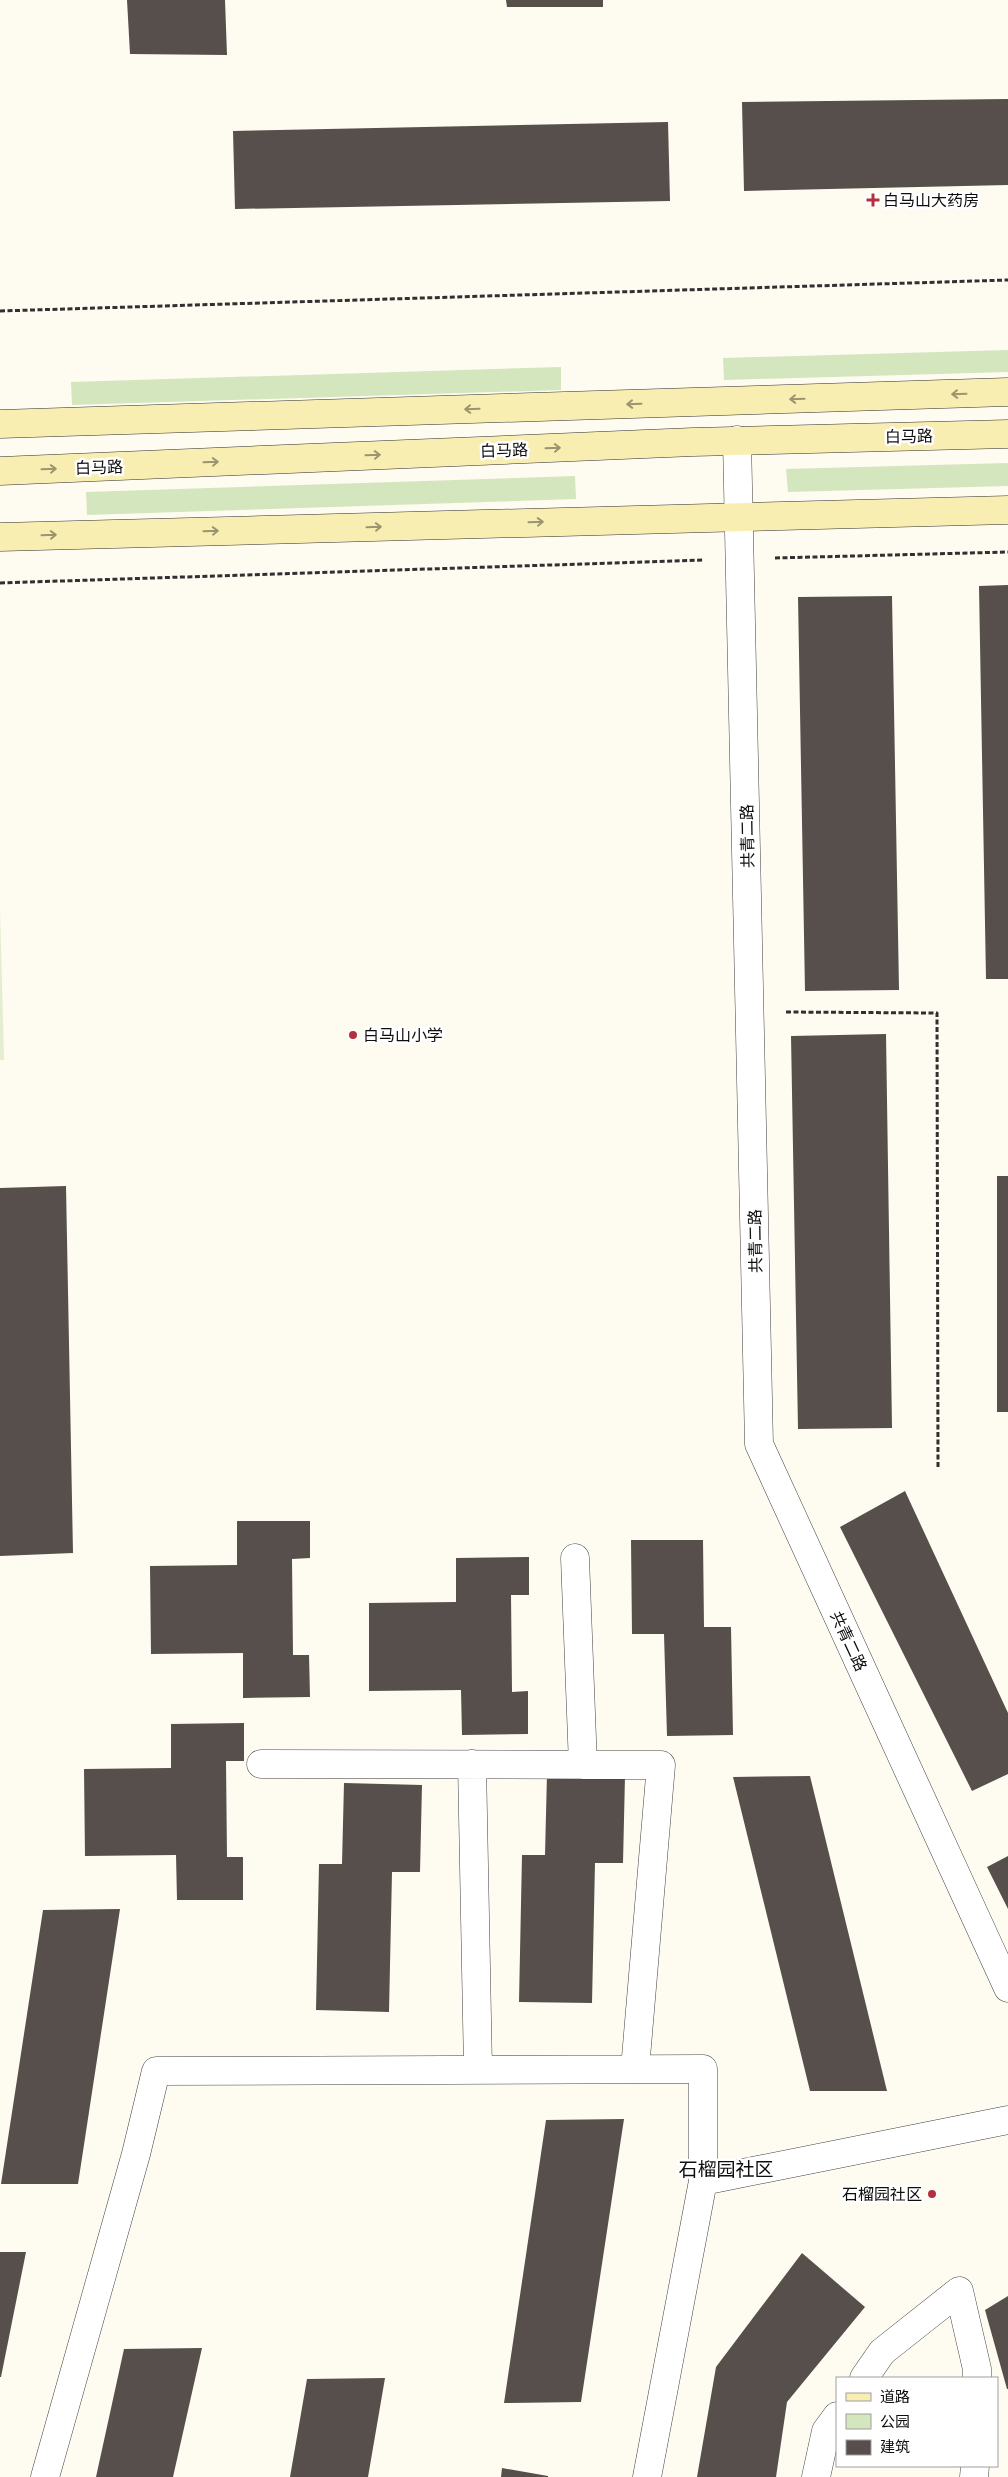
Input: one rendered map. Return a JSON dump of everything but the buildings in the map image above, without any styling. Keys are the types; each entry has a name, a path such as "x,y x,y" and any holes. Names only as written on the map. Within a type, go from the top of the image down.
{"street":[{"path":"0,424 1008,392"},
{"name":"白马路","path":"0,471 737,440 1008,434"},
{"name":"共青二路","path":"737,440 739,517 728,559 751,1012 759,1444 1008,1988"},
{"path":"0,536 1008,510"},
{"path":"576,1558 583,1765"},
{"path":"261,1764 661,1765 635,2069"},
{"path":"472,1764 478,2069"},
{"path":"45,2477 136,2154 156,2071 703,2069 703,2181 647,2477"},
{"path":"703,2181 1008,2120"},
{"path":"865,2377 882,2352 959,2291 977,2369 977,2377"},
{"path":"816,2477 826,2431 836,2417"}],"path":[{"path":"0,311 1008,280"},
{"path":"0,583 728,559 1008,552"},
{"path":"751,1012 937,1013 938,1467"}],"green space":[{"path":"1008,350 1008,372 724,380 723,358"},
{"path":"561,367 561,390 72,405 71,382"},
{"path":"1008,463 1008,486 788,492 786,469"},
{"path":"575,476 576,499 87,515 86,492"},
{"path":"0,907 4,1060 0,1060"}],"place":[{"name":"白马山大药房","path":"873,200"},
{"name":"白马山小学","path":"353,1035"},
{"name":"石榴园社区","path":"932,2194"}],"district":[{"name":"石榴园社区","path":"726,2169"}]}
